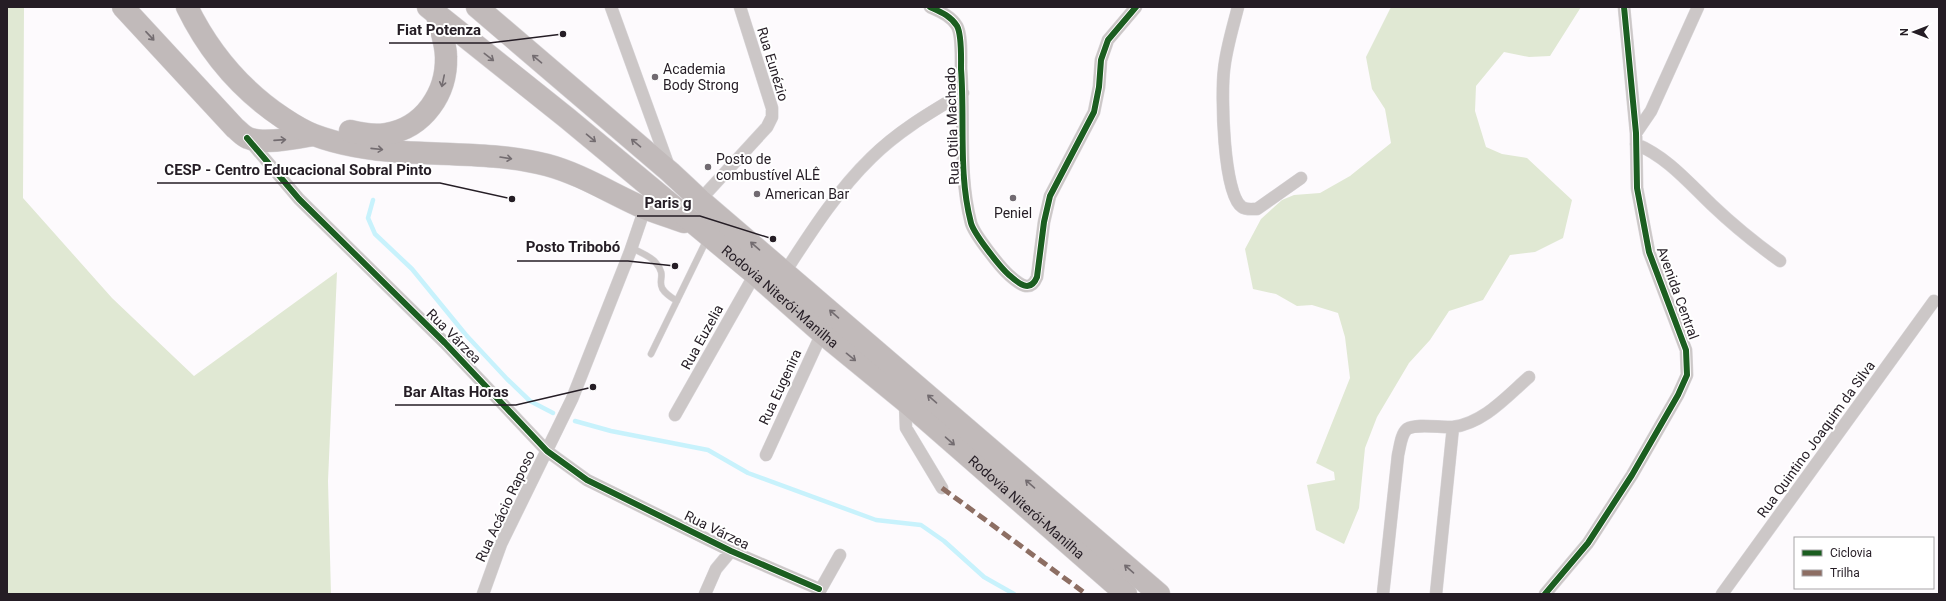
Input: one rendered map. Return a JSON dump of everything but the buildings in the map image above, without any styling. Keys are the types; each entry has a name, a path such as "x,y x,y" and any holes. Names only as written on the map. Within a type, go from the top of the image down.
{"highway":[{"path":"123,7 235,128 247,138 262,141 294,139 313,135"},
{"path":"187,7 197,27 217,57 243,86 268,108 295,126 313,135 357,147 401,152 502,157 548,165 594,183 644,208 704,231"},
{"path":"202,7 212,26 228,47 253,78 278,103 299,117 320,125 367,135 387,134 405,127 421,118 433,106 441,90 446,56 432,11"},
{"name":"Rodovia Niterói-Manilha","path":"476,7 670,172 700,200 1159,594"},
{"name":"Rodovia Niterói-Manilha","path":"432,11 567,118 704,231 822,333 905,401 1126,594"}],"street":[{"path":"611,7 670,172"},
{"name":"Rua Eunézio","path":"700,200 767,127 772,118 772,108 740,7"},
{"name":"Rua Otila Machado","path":"930,7 948,15 957,27 963,92 964,172 971,225 1002,268 1017,282 1024,286 1035,282 1037,277 1044,222 1050,196 1094,112 1099,87 1101,60 1108,40 1136,7"},
{"path":"1238,7 1224,69 1223,108 1225,147 1231,186 1235,199 1241,207 1249,210 1257,209 1301,178"},
{"name":"Avenida Central","path":"1545,594 1588,543 1624,487 1678,396 1687,375 1686,350 1649,252 1637,188 1636,138 1624,7"},
{"path":"1698,7 1636,138 1668,163 1746,237 1780,261"},
{"path":"785,272 830,205 871,157 920,119 963,92"},
{"name":"Rua Várzea","path":"247,138 299,199 445,343 547,451 587,480 731,551 819,592 840,555"},
{"name":"Rua Acácio Raposo","path":"483,594 501,544 572,400 632,248 644,208"},
{"name":"Rua Euzelia","path":"675,415 755,274"},
{"name":"Rua Quintino Joaquim da Silva","path":"1722,594 1934,301"},
{"name":"Rua Eugenira","path":"766,455 822,333"},
{"path":"1384,594 1398,454 1403,436 1408,429 1417,427 1453,427 1473,421 1490,411 1529,377"},
{"path":"905,401 906,428 942,488"},
{"path":"1436,594 1453,427"},
{"name":"Rua Várzea","path":"705,594 716,569 731,551"}],"lane":[{"path":"651,354 677,301 704,231"},
{"path":"632,248 656,262 662,273 660,286 664,294 677,301"}],"green space":[{"path":"7,7 24,7 23,198 112,298 194,376 337,272 328,481 331,594 7,594"},
{"path":"1391,7 1581,7 1550,56 1529,57 1504,52 1476,86 1475,111 1486,147 1502,154 1527,158 1572,200 1563,238 1535,252 1510,255 1483,300 1449,311 1430,340 1409,363 1377,417 1365,448 1359,508 1344,544 1316,530 1307,485 1335,480 1334,472 1316,463 1350,378 1345,337 1338,313 1312,305 1297,306 1276,294 1253,289 1245,249 1261,219 1282,200 1294,195 1320,193 1350,176 1391,143 1385,109 1372,89 1366,57"}],"waterway":[{"path":"373,200 368,218 375,234 412,269 466,335 507,379 530,401 553,413"},
{"path":"575,421 611,431 708,450 748,473 876,520 921,525 944,541 984,577 1014,594"}],"marked path":[{"path":"942,488 1086,594"}],"cycle path":[{"path":"930,7 952,20 957,26 960,35 963,166 967,204 971,223 982,242 1005,271 1020,284 1027,286 1031,285 1037,277 1044,222 1050,196 1094,112 1099,87 1101,60 1108,40 1136,7"},
{"path":"1545,594 1588,543 1632,475 1678,395 1687,375 1686,350 1649,252 1637,188 1636,133 1624,7"},
{"path":"247,138 299,199 445,343 547,451 587,480 731,551 819,589"}],"place":[{"name":"Fiat Potenza","path":"563,34"},
{"name":"Academia Body Strong","path":"655,77"},
{"name":"Posto de combustível ALÊ","path":"708,167"},
{"name":"American Bar","path":"757,194"},
{"name":"Peniel","path":"1013,198"},
{"name":"CESP - Centro Educacional Sobral Pinto","path":"512,199"},
{"name":"Paris g","path":"773,239"},
{"name":"Posto Tribobó","path":"675,266"},
{"name":"Bar Altas Horas","path":"593,387"}]}
